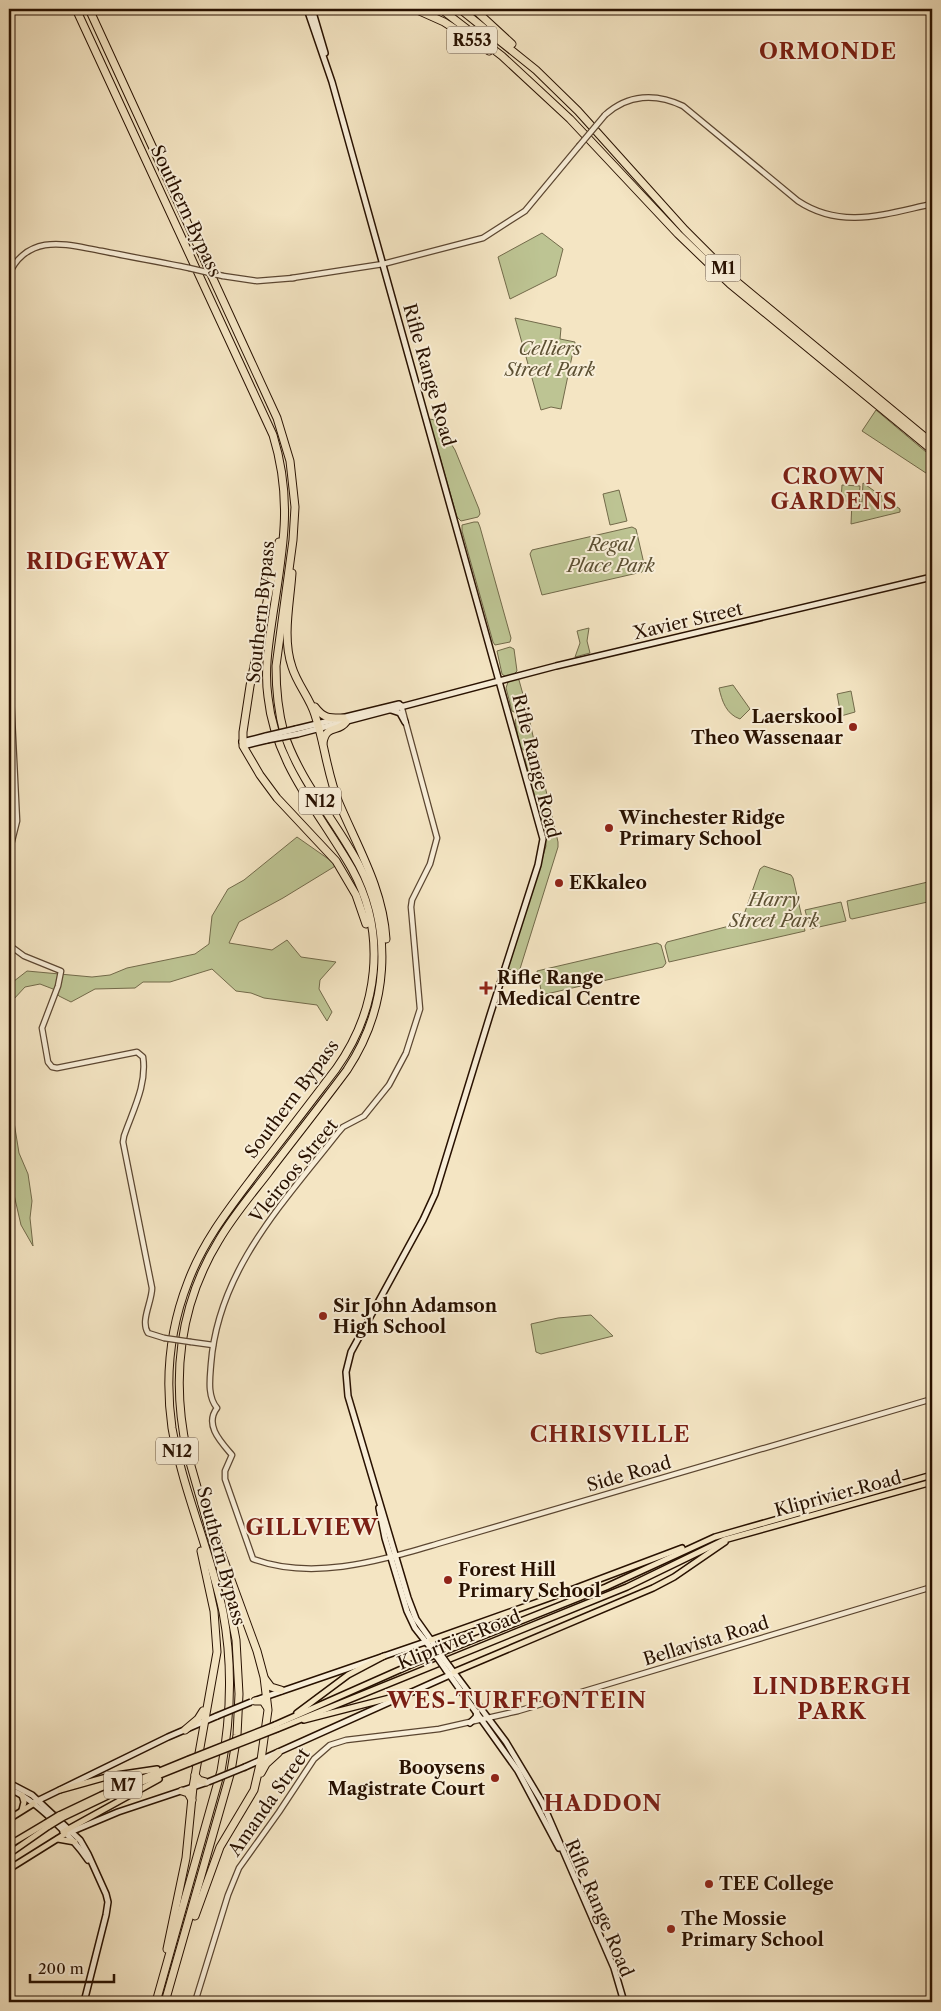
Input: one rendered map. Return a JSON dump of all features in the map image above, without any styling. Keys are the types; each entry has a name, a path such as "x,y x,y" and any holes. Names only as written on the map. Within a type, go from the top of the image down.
{"highway":[{"name":"Southern Bypass","path":"76,9 273,435 280,460 285,496 285,524 267,662 267,688 272,722 288,765 359,884 368,910 374,954 373,977 368,1005 362,1024 351,1046 336,1070 220,1221 200,1254 184,1291 172,1339 169,1392 173,1429 219,1596 225,1626 230,1662 229,1715 217,1788 156,2002"},
{"name":"Southern Bypass","path":"89,9 276,418 286,446 292,475 295,507 293,540 276,666 276,690 280,715 285,736 297,764 359,864 370,889 381,933 382,976 372,1021 357,1054 347,1070 224,1230 208,1259 191,1300 182,1340 178,1390 185,1443 234,1623 239,1668 238,1716 234,1754 227,1785 165,2002"},
{"name":"R553","path":"415,9 444,22 526,77"},
{"name":"M1","path":"441,9 526,77 597,146 678,234 730,284 932,450"},
{"name":"M1","path":"460,9 536,70 578,111 685,230 737,282 932,443"},
{"name":"R553","path":"474,9 521,52 536,70"},
{"path":"280,460 282,512 280,541 250,686 243,744 271,792 331,854 344,872 360,903 374,954"},
{"path":"293,540 288,644 292,668 315,713 336,795 369,869 380,900 386,942 386,958 382,976"},
{"path":"302,689 322,716 345,720 343,726 329,731 325,735 322,745"},
{"path":"159,1991 182,1878 192,1801 192,1787 215,1666 216,1630 210,1588 192,1513 190,1496"},
{"path":"179,1953 187,1939 217,1853 252,1795 258,1778 268,1710 264,1677 244,1615 203,1508"},
{"path":"264,1677 271,1687 282,1690"},
{"path":"185,1730 200,1716 209,1699"},
{"path":"253,1701 264,1702 268,1710"},
{"path":"258,1778 266,1764 278,1753"},
{"path":"195,1775 199,1780 207,1782"},
{"path":"182,1790 188,1793 192,1801"}],"main road":[{"name":"Rifle Range Road","path":"312,9 542,832 542,849 435,1194 423,1220 357,1341 348,1362 346,1376 348,1396 398,1574 406,1611 418,1633 430,1644"},
{"name":"Rifle Range Road","path":"305,10 332,82"},
{"name":"Xavier Street","path":"243,744 318,727 556,666 932,577"},
{"name":"Xavier Street","path":"345,720 389,710 401,705"},
{"path":"389,710 398,712 405,722"},
{"name":"Kliprivier Road","path":"9,1845 48,1822 60,1818 101,1795 276,1727 416,1663 606,1587 697,1544 736,1530 932,1475"},
{"name":"Kliprivier Road","path":"287,1722 627,1587 702,1549 732,1538 932,1482"},
{"path":"67,1832 245,1767 467,1667 653,1588 674,1577 732,1538"},
{"path":"9,1819 35,1802 185,1730 253,1701 406,1648 430,1644 687,1546 697,1544"},
{"name":"Rifle Range Road","path":"398,1574 414,1615 430,1644"},
{"path":"406,1648 416,1641 418,1633"},
{"path":"430,1644 452,1674"},
{"path":"287,1722 348,1675 384,1656"},
{"path":"462,1683 461,1675 467,1667"},
{"name":"Rifle Range Road","path":"452,1674 462,1683 522,1766 552,1822 614,1968 623,2002"},
{"name":"Rifle Range Road","path":"452,1674 476,1712 518,1771 548,1825 613,1969 623,2002"},
{"path":"287,1722 413,1692"},
{"path":"470,1723 476,1717 476,1712"},
{"path":"60,1790 103,1777 176,1767"},
{"path":"9,1869 176,1767"},
{"path":"9,1783 20,1788 35,1802 48,1822 67,1832 78,1841 104,1888 108,1902 99,1950 84,2002"},
{"path":"9,1789 35,1802 60,1818 67,1832"},
{"path":"22,1795 24,1802 22,1810"},
{"name":"Kliprivier Road","path":"9,1854 48,1822"},
{"path":"78,1841 80,1831 87,1824"},
{"path":"55,1840 78,1841"}],"street":[{"path":"9,275 16,263 26,253 39,246 54,244 74,246 257,282 384,265 434,252 480,239 519,216 605,115 626,101 644,97 663,98 683,106 802,203 826,214 854,219 932,204"},
{"path":"9,655 17,821 9,853"},
{"name":"Vleiroos Street","path":"213,1413 217,1408 213,1402 210,1385 213,1345 226,1295 248,1252 337,1134 343,1128 364,1116 389,1085 406,1053 414,1030 420,1006 411,904 430,864 437,838 401,705"},
{"path":"9,945 24,956 61,971 58,986 42,1028 50,1066 57,1068 137,1052 142,1054 144,1060 142,1086 123,1142 152,1288 152,1298 144,1325 148,1333 164,1338 213,1345"},
{"name":"Side Road","path":"213,1413 211,1418 215,1432 232,1455 225,1471 225,1478 253,1558 283,1567 344,1567 393,1556 932,1399"},
{"path":"213,1402 213,1413"},
{"name":"Bellavista Road","path":"488,1719 932,1587"},
{"name":"Amanda Street","path":"195,2002 228,1895 239,1868 317,1754 339,1741 438,1729 488,1719"}],"green space":[{"path":"542,233 563,249 556,276 510,299 498,257"},
{"name":"Celliers Street Park","path":"515,318 561,328 560,339 575,342 561,409 551,407 541,410"},
{"path":"876,410 932,457 932,477 862,431"},
{"path":"429,419 436,420 455,450 479,509 480,514 478,517 461,521 457,517"},
{"path":"863,483 900,509 900,512 851,524 852,502 841,500 842,485 860,486 859,502 862,502"},
{"path":"619,490 627,521 610,525 603,494"},
{"path":"478,522 480,527 511,638 510,642 495,645 493,642 462,531 462,525"},
{"name":"Regal Place Park","path":"632,527 636,529 645,568 642,572 542,595 530,554 532,550"},
{"path":"589,628 587,641 590,653 575,657 580,643 577,631"},
{"path":"510,647 514,649 517,671 506,677 502,674 497,651"},
{"path":"516,679 519,680 527,709 526,711 516,713 512,711 506,688 508,682"},
{"path":"733,685 750,709 740,719 728,710 723,702 719,688"},
{"path":"851,691 855,712 841,716 837,694"},
{"path":"526,715 529,718 535,745 533,749 525,751 520,747 515,721 517,717"},
{"path":"535,754 538,756 558,847 519,972 508,969 546,846 545,835 525,760 528,755"},
{"path":"297,837 337,865 239,922 229,943 272,950 287,940 301,957 336,962 320,980 319,989 332,1012 327,1021 317,1005 264,998 251,993 236,991 212,969 170,982 143,982 135,988 95,989 71,1002 59,996 53,989 40,984 25,987 13,1000 9,1001 9,985 27,971 92,977 110,975 127,968 195,954 209,944 212,916 228,889 244,880"},
{"name":"Harry Street Park","path":"764,866 791,875 793,878 805,931 669,962 665,946 667,942 741,923 760,869"},
{"path":"932,881 932,901 850,918 847,901"},
{"path":"841,902 846,921 810,929 805,910"},
{"path":"657,943 661,945 666,963 663,967 542,995 537,971"},
{"path":"9,1114 14,1122 19,1153 28,1174 32,1201 30,1218 33,1246 21,1225 9,1173"},
{"path":"591,1315 613,1336 541,1354 536,1352 531,1324 558,1318"}],"waterway":[{"path":"9,1849 21,1841"}],"place":[{"name":"Laerskool Theo Wassenaar","path":"853,727"},
{"name":"Winchester Ridge Primary School","path":"609,828"},
{"name":"EKkaleo","path":"559,883"},
{"name":"Rifle Range Medical Centre","path":"486,988"},
{"name":"Sir John Adamson High School","path":"323,1316"},
{"name":"Forest Hill Primary School","path":"448,1580"},
{"name":"Booysens Magistrate Court","path":"495,1778"},
{"name":"TEE College","path":"709,1884"},
{"name":"The Mossie Primary School","path":"671,1929"}],"district":[{"name":"ORMONDE","path":"828,51"},
{"name":"CROWN GARDENS","path":"834,488"},
{"name":"RIDGEWAY","path":"98,561"},
{"name":"CHRISVILLE","path":"610,1434"},
{"name":"GILLVIEW","path":"312,1527"},
{"name":"LINDBERGH PARK","path":"832,1698"},
{"name":"WES-TURFFONTEIN","path":"517,1700"},
{"name":"HADDON","path":"603,1803"}]}
